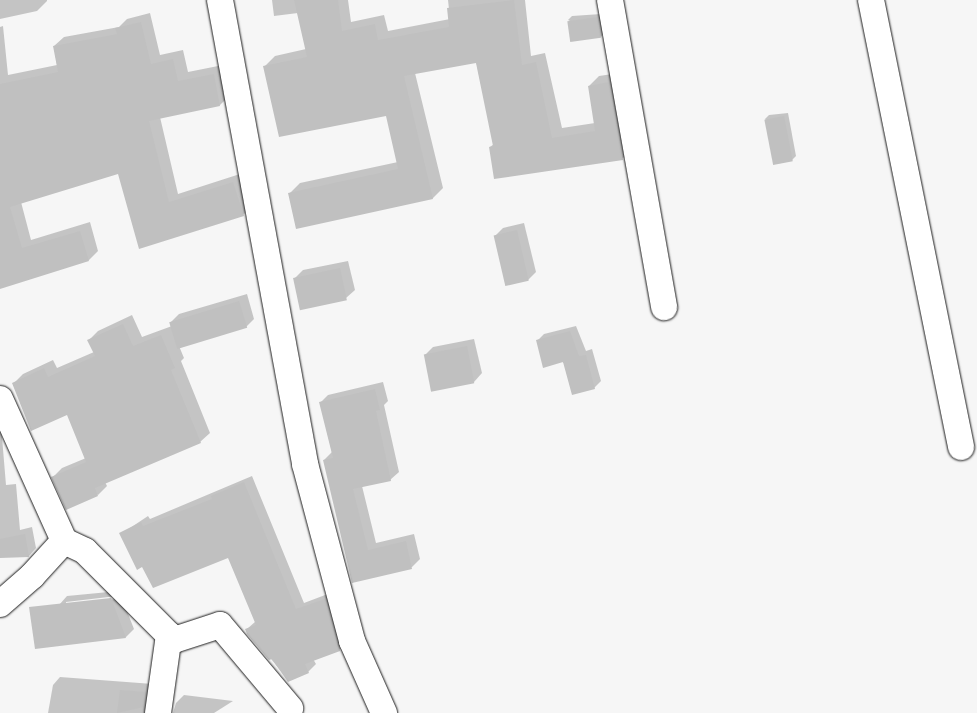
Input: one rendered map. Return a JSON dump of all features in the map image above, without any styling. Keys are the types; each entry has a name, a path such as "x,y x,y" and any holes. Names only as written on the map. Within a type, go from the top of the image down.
{"street":[{"path":"220,0 305,464 352,640 384,713"},
{"path":"610,0 664,307"},
{"path":"871,0 961,447"},
{"path":"0,399 64,541 85,551 174,640 220,624 290,708"},
{"path":"0,604 32,576 64,541"},
{"path":"158,713 169,635"}],"building":[{"path":"294,0 338,0 342,31 375,24 378,40 449,27 447,8 514,0 522,65 536,62 552,138 595,131 588,86 609,82 623,160 494,179 489,147 493,146 476,63 404,76 433,199 296,229 288,193 398,169 386,116 279,137 263,66 307,57"},
{"path":"598,17 601,38 570,42 567,21"},
{"path":"141,22 151,64 173,59 178,81 214,74 220,106 149,121 169,202 233,182 244,216 139,249 118,174 10,207 22,248 80,231 89,261 0,289 0,84 58,72 53,46 117,34 115,28"},
{"path":"784,116 793,161 773,165 764,120"},
{"path":"517,230 529,281 505,286 494,235"},
{"path":"340,268 347,300 300,310 293,278"},
{"path":"239,301 247,328 177,349 169,322"},
{"path":"123,324 133,346 161,335 175,368 171,370 201,443 95,488 98,496 66,510 51,477 86,462 67,415 31,431 12,383 44,368 48,377 95,356 87,340"},
{"path":"570,331 579,356 586,355 595,389 572,395 563,362 543,368 536,340"},
{"path":"467,346 474,383 431,392 424,354"},
{"path":"375,389 380,410 376,411 391,481 353,489 368,550 406,541 412,569 352,583 323,460 333,458 319,402"},
{"path":"244,482 296,609 325,599 340,651 305,664 309,673 288,682 272,659 269,660 247,634 245,629 256,625 228,558 153,588 142,567 137,570 119,533 141,522 143,526 212,499 211,496"},
{"path":"25,534 29,557 0,558 0,539"},
{"path":"111,598 126,638 35,649 29,607"},
{"path":"120,690 146,692 144,707 117,713"}]}
